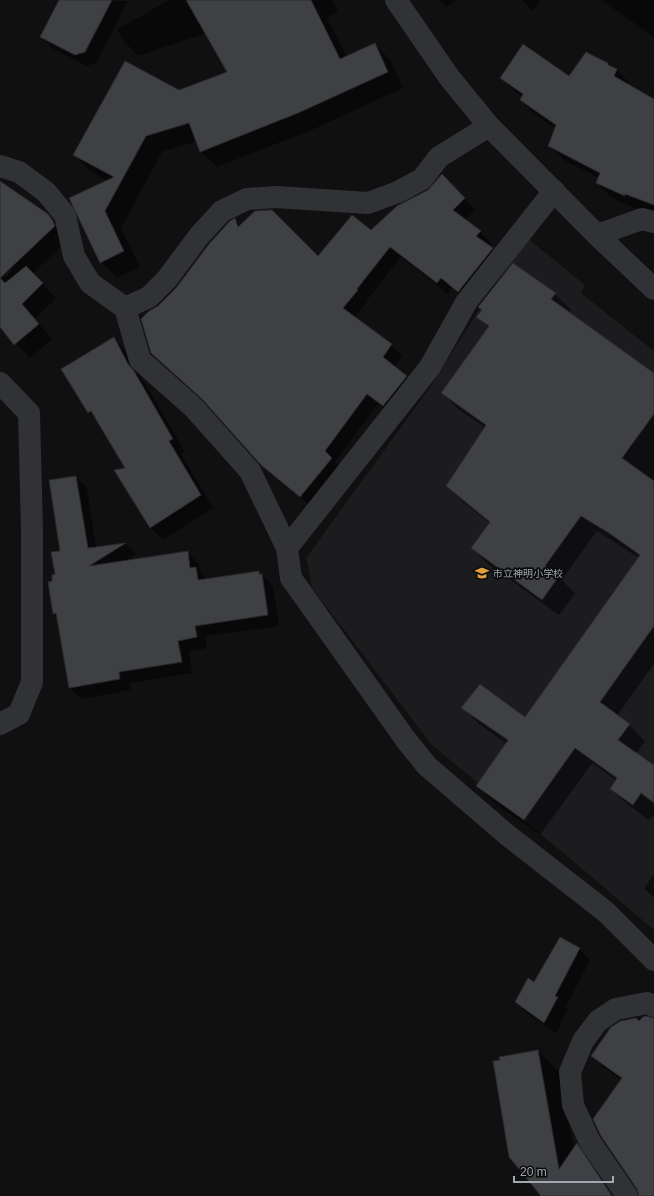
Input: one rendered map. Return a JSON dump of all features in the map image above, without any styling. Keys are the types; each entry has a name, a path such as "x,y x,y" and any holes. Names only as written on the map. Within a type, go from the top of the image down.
{"street":[{"path":"396,0 449,77 489,126 654,289"},
{"path":"125,308 149,297 167,279 199,236 222,210 247,199 276,197 368,203 398,192 422,179 439,157 489,126"},
{"path":"0,166 19,172 46,192 65,215 74,256 90,283 125,308 140,360 193,407 250,471 287,548 291,578 394,724 427,766 506,834 606,912 654,960"},
{"path":"287,548 430,367 468,301 554,191"},
{"path":"598,235 642,219 654,222"},
{"path":"0,383 29,413 32,531 32,682 19,714 0,724"},
{"path":"627,1196 590,1142 573,1106 570,1072 583,1042 598,1021 616,1009 647,1003 654,1006"}],"shaded area":[{"name":"市立神明小学校","path":"526,237 585,285 581,293 654,351 654,930 432,745 312,588 306,558 428,390"}],"building":[{"path":"59,0 112,0 85,52 75,55 40,37"},
{"path":"186,0 311,0 340,59 375,43 388,72 298,113 200,152 189,123 146,136 105,211 124,251 100,263 69,198 114,177 73,155 125,61 179,90 227,72"},
{"path":"523,44 569,76 586,52 617,69 614,76 654,99 654,205 625,194 625,196 596,183 600,173 548,146 556,125 520,100 523,94 500,78"},
{"path":"442,174 465,198 453,210 481,231 476,236 493,248 458,292 441,278 437,283 390,247 357,289 358,290 343,308 392,344 383,357 407,376 383,406 367,394 325,451 332,458 300,497 261,465 202,399 151,353 141,319 149,311 158,306 176,288 209,244 230,221 235,218 238,227 255,211 272,210 318,256 352,215 371,230 397,206 428,190"},
{"path":"0,181 48,214 55,226 0,278"},
{"path":"513,263 556,293 551,299 654,373 654,414 622,458 654,481 654,626 600,702 630,724 618,740 654,765 654,803 641,793 633,805 610,789 617,778 575,748 524,820 476,786 508,740 461,708 480,684 525,717 640,555 609,533 581,516 545,566 559,576 542,600 471,548 490,522 446,486 486,425 441,393 489,326 476,317 482,310 478,307"},
{"path":"26,266 43,283 22,304 39,324 14,345 0,327 0,278 5,283"},
{"path":"114,337 128,364 134,371 173,439 169,441 201,495 150,528 114,470 125,468 91,411 88,413 61,369"},
{"path":"76,476 88,548 126,543 89,566 188,551 190,568 196,567 198,580 259,571 259,574 262,574 268,615 195,626 197,637 178,641 182,662 119,672 120,679 69,688 56,613 53,614 48,582 52,581 52,575 55,574 51,552 60,551 49,480"},
{"path":"560,937 580,948 555,996 558,997 544,1023 515,1002 528,978 534,982"},
{"path":"646,1016 654,1018 654,1196 639,1196 637,1189 601,1136 593,1119 622,1078 591,1056 611,1027 621,1021 636,1018 639,1021"},
{"path":"538,1050 559,1169 577,1143 612,1196 541,1196 509,1157 493,1061 500,1060 499,1057"}],"place":[{"name":"市立神明小学校","path":"482,573"}]}
